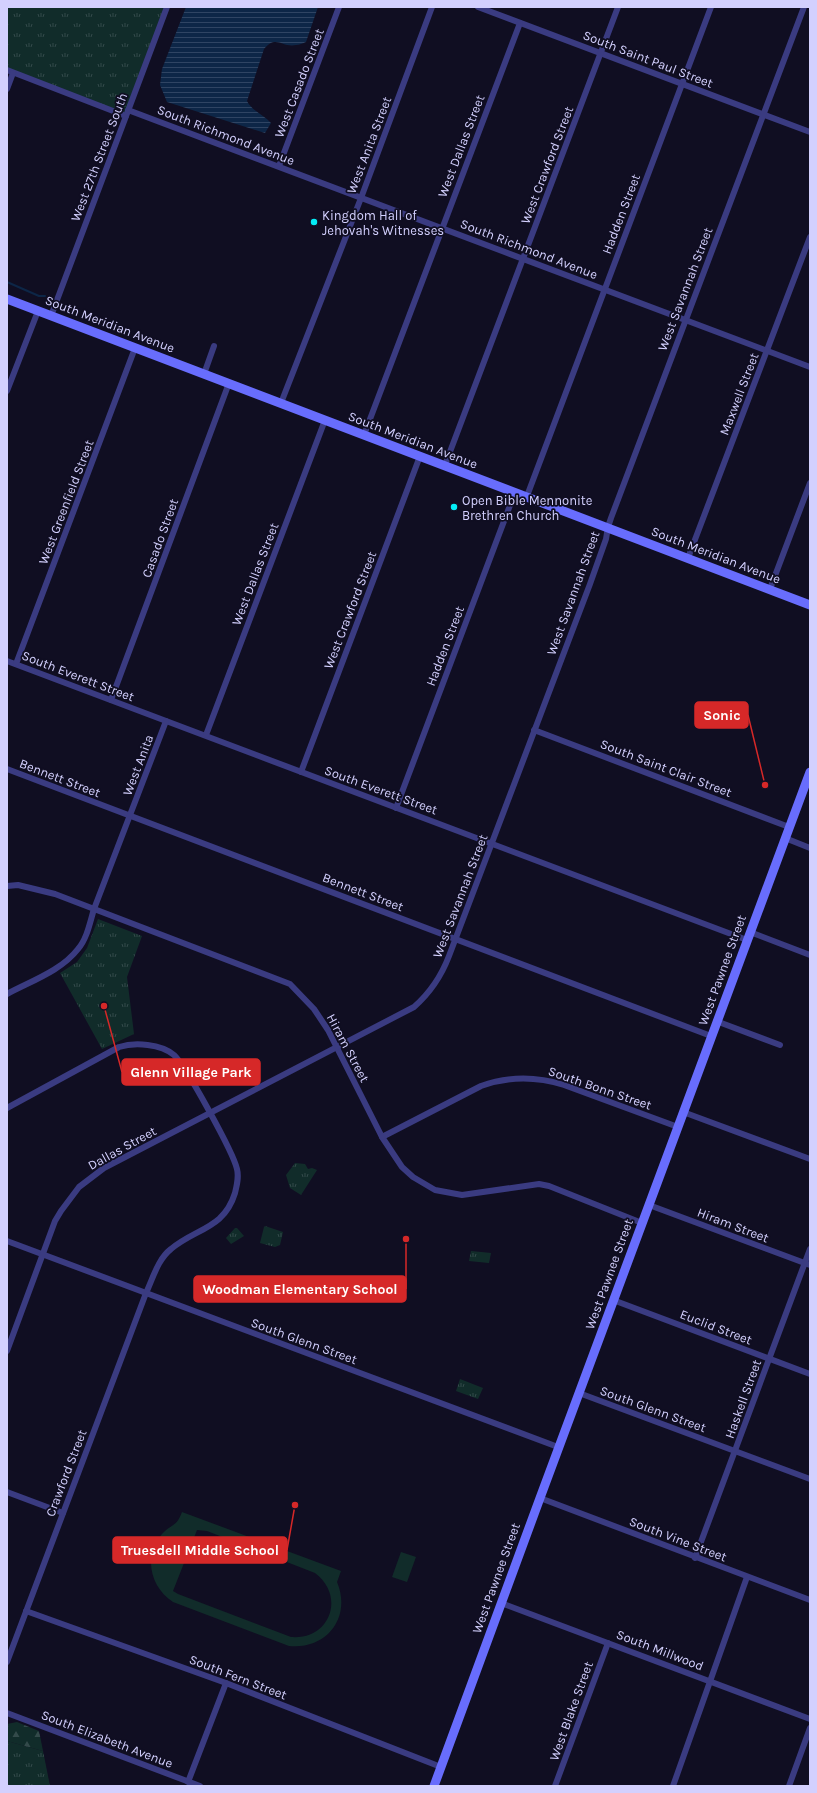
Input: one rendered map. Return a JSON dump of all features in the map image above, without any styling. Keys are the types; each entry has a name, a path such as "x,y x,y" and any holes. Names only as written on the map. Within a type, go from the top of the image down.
{"main road":[{"name":"South Meridian Avenue","path":"7,299 810,605"},
{"name":"West Pawnee Street","path":"434,1786 558,1447 810,772"}],"street":[{"name":"West 27th Street South","path":"51,316 167,7"},
{"name":"West Casado Street","path":"279,166 339,7"},
{"name":"West Anita Street","path":"281,403 361,198 432,7"},
{"name":"South Saint Paul Street","path":"478,7 810,132"},
{"name":"West Crawford Street","path":"445,465 618,7"},
{"name":"Hadden Street","path":"527,496 712,7"},
{"name":"West Savannah Street","path":"336,1048 420,1002 433,988 443,972 606,539 608,527 804,7"},
{"name":"West Dallas Street","path":"364,435 520,22"},
{"name":"South Richmond Avenue","path":"10,72 279,166 810,367"},
{"path":"7,89 10,72"},
{"name":"Maxwell Street","path":"688,558 810,237"},
{"path":"7,391 38,311"},
{"path":"204,374 214,346"},
{"name":"West Greenfield Street","path":"16,664 136,348"},
{"name":"Casado Street","path":"111,700 229,383"},
{"name":"West Dallas Street","path":"206,735 325,420"},
{"name":"West Crawford Street","path":"301,772 420,456"},
{"path":"770,590 810,483"},
{"name":"Hadden Street","path":"396,808 515,492"},
{"name":"South Everett Street","path":"7,661 396,808 748,936 810,955"},
{"name":"West Anita","path":"130,816 166,721"},
{"name":"South Saint Clair Street","path":"534,730 789,827"},
{"name":"Bennett Street","path":"7,769 711,1036"},
{"path":"7,994 62,964 79,949 85,937 94,909 130,816"},
{"path":"785,838 810,848"},
{"name":"Hiram Street","path":"7,886 18,885 55,894 290,984 314,1009 382,1137 402,1167 414,1177 435,1190 462,1195 539,1184 549,1186 642,1223"},
{"path":"716,1021 780,1045"},
{"path":"7,1108 119,1047 130,1044 150,1046 166,1050 173,1054 190,1079 210,1114 234,1160 238,1177 231,1203 219,1220 178,1243 165,1254 160,1261 146,1293"},
{"name":"Dallas Street","path":"7,1351 43,1254 61,1211 88,1180 104,1168 336,1048"},
{"name":"South Bonn Street","path":"382,1137 481,1086 498,1080 522,1078 546,1080 564,1085 678,1128"},
{"path":"683,1112 810,1159"},
{"name":"Hiram Street","path":"649,1205 807,1264"},
{"name":"South Glenn Street","path":"7,1240 558,1447"},
{"name":"Haskell Street","path":"696,1558 807,1264 810,1249"},
{"name":"Crawford Street","path":"7,1662 146,1293"},
{"name":"Euclid Street","path":"614,1300 810,1374"},
{"name":"South Glenn Street","path":"579,1393 810,1479"},
{"path":"7,1492 63,1513"},
{"name":"South Vine Street","path":"540,1498 810,1600"},
{"path":"673,1786 747,1577"},
{"name":"South Millwood","path":"501,1603 810,1719"},
{"name":"South Fern Street","path":"26,1611 226,1683 441,1767"},
{"name":"West Blake Street","path":"555,1786 608,1643"},
{"path":"188,1782 226,1683"},
{"name":"South Elizabeth Avenue","path":"7,1713 200,1786"},
{"path":"789,1786 810,1728"}],"green space":[{"path":"7,7 167,7 126,116 7,71"},
{"path":"98,919 142,936 127,977 134,1034 102,1049 60,973 77,962 87,948"},
{"path":"295,1163 305,1164 308,1169 312,1168 317,1170 301,1195 290,1188 286,1175"},
{"path":"265,1226 283,1232 280,1245 275,1247 260,1243"},
{"path":"235,1228 237,1228 244,1236 231,1244 226,1238"},
{"path":"471,1251 491,1253 489,1263 469,1261"},
{"path":"460,1379 483,1388 478,1399 456,1391"},
{"path":"182,1512 341,1571 337,1582 341,1595 341,1608 338,1619 332,1629 324,1637 314,1643 302,1646 289,1646 173,1602 165,1596 154,1580 151,1561 152,1552 162,1534 178,1521","holes":["197,1530 207,1531 315,1573 324,1582 330,1593 331,1604 329,1615 324,1624 316,1632 304,1636 291,1637 173,1591"]},
{"path":"401,1552 416,1557 407,1582 392,1577"},
{"path":"17,1722 39,1731 43,1751 7,1741 7,1724"},
{"path":"7,1741 43,1751 50,1786 7,1786"}],"water":[{"path":"186,7 318,7 306,42 298,45 287,45 279,42 272,42 264,49 247,101 252,108 271,123 265,133 167,102 160,85 162,69"}],"waterway":[{"path":"7,282 39,296 45,296"}],"place":[{"name":"Kingdom Hall of Jehovah's Witnesses","path":"314,222"},
{"name":"Open Bible Mennonite Brethren Church","path":"454,507"},
{"name":"Sonic","path":"765,785"},
{"name":"Glenn Village Park","path":"104,1006"},
{"name":"Woodman Elementary School","path":"406,1239"},
{"name":"Truesdell Middle School","path":"295,1505"}]}
